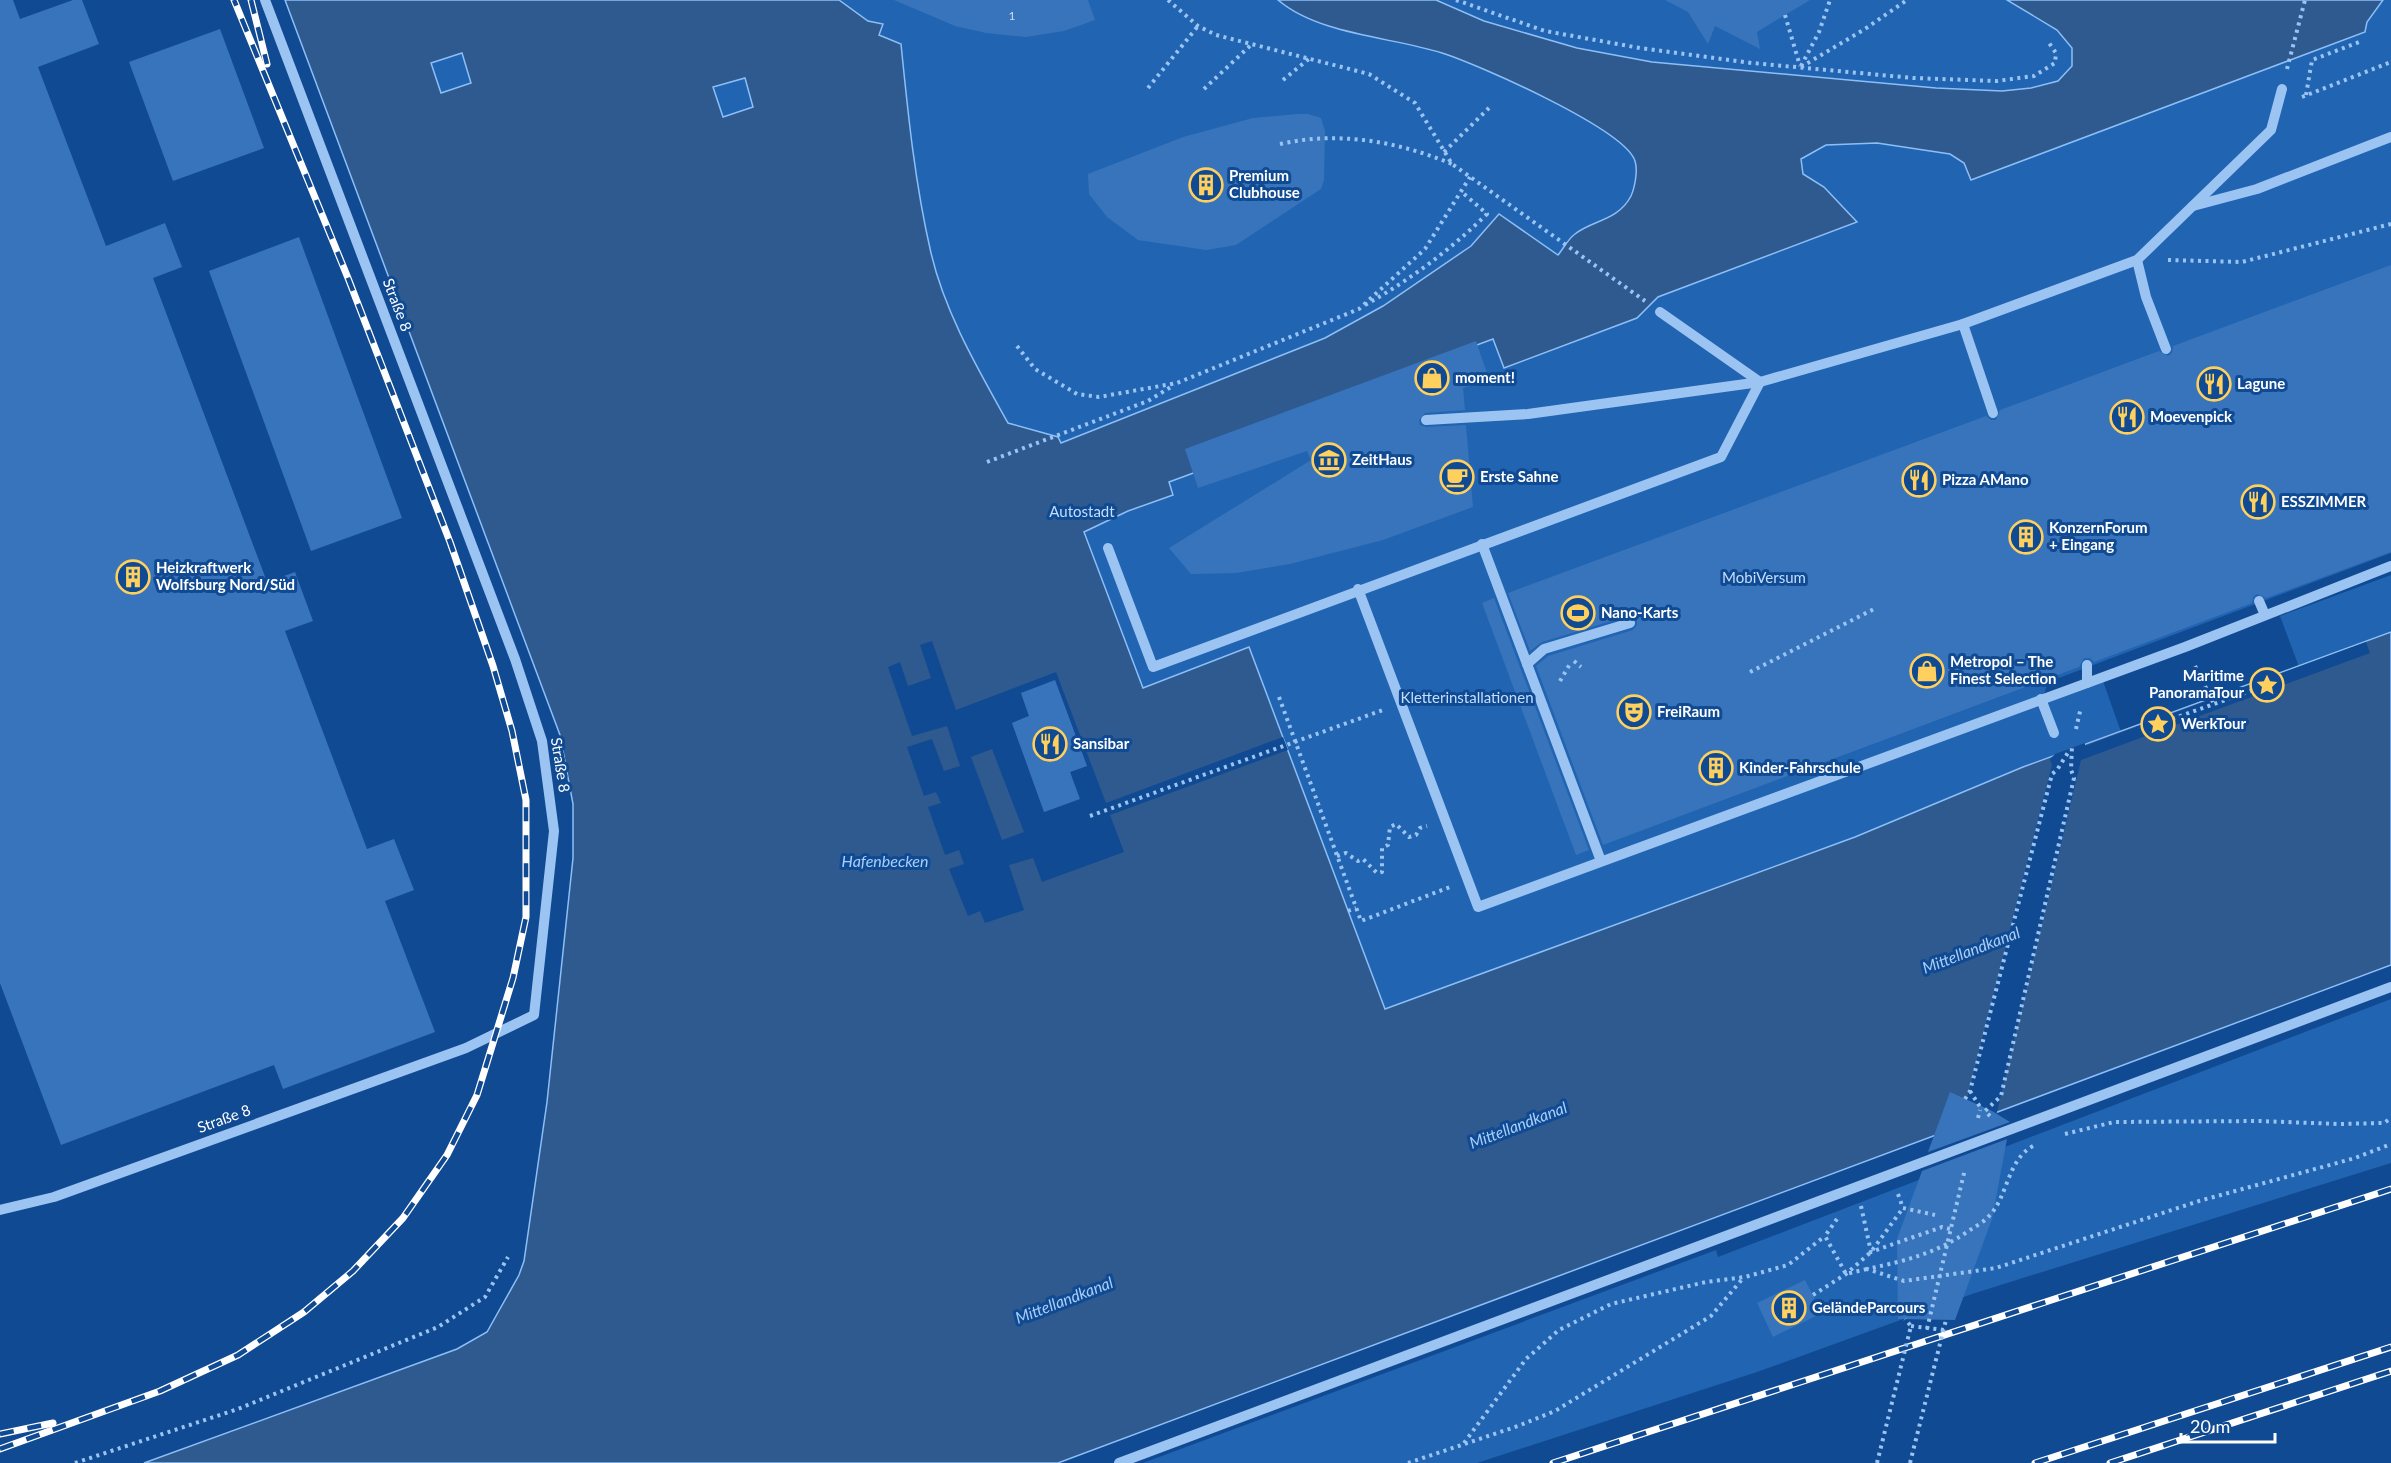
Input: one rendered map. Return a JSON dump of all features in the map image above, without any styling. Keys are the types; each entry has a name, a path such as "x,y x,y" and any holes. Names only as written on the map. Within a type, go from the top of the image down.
{"street":[{"name":"Straße 8","path":"0,1210 54,1197 466,1048 534,1015 554,831 542,741 511,648 265,0"},
{"path":"1426,420 1528,414 1760,382 1963,324 2137,260 2271,130 2282,89"},
{"path":"2192,206 2257,189 2391,137"},
{"path":"2137,260 2146,297 2166,349"},
{"path":"1660,312 1760,382"},
{"path":"1963,324 1993,413"},
{"path":"1108,548 1153,667 1358,589 1721,457 1760,382"},
{"path":"1482,544 1601,861"},
{"path":"1358,589 1478,907 2087,683 2391,566"},
{"path":"2259,601 2265,615"},
{"path":"1527,664 1544,649 1630,623"},
{"path":"2086,665 2087,683"},
{"path":"2041,699 2054,733"},
{"path":"1119,1463 2391,987"}],"path":[{"path":"1456,0 1545,31 1640,48 1913,78 2019,80 2034,76 2055,63 2056,53 2047,40"},
{"path":"1801,67 1819,32 1830,0"},
{"path":"1801,67 1865,29 1907,0"},
{"path":"2282,89 2305,0"},
{"path":"1171,1 1198,26 1216,35 1311,57 1369,74 1415,103 1452,164"},
{"path":"1785,15 1801,67"},
{"path":"1148,88 1198,26"},
{"path":"2306,96 2312,60 2362,40"},
{"path":"1204,89 1253,43"},
{"path":"1283,80 1311,57"},
{"path":"2277,108 2391,62"},
{"path":"1444,152 1489,108"},
{"path":"1280,144 1308,138 1339,137 1383,142 1452,164 1660,312"},
{"path":"1359,309 1425,249 1463,193 1470,177"},
{"path":"987,462 1148,402 1178,383 1359,309 1426,266 1462,238 1487,214 1463,193"},
{"path":"2137,260 2242,262 2391,224"},
{"path":"1017,346 1035,369 1077,394 1099,397 1178,383"},
{"path":"1750,672 1876,608"},
{"path":"1560,681 1572,661"},
{"path":"2198,673 2214,704"},
{"path":"2158,724 2267,685"},
{"path":"1279,697 1361,921 1467,880"},
{"path":"1090,816 1380,711"},
{"path":"1978,1116 2001,1096 2074,778 2071,770 2072,746 2076,730"},
{"path":"2054,733 2072,746"},
{"path":"1965,1099 1970,1091 2052,774 2058,770 2072,746"},
{"path":"1337,856 1346,853 1358,861 1363,859 1377,873 1382,872 1382,848 1388,845 1390,827 1396,824 1409,837 1416,835 1420,828"},
{"path":"1348,911 1356,908"},
{"path":"1970,1091 1983,1111 1998,1122"},
{"path":"2056,1137 2114,1122 2259,1121 2339,1124 2384,1123 2391,1118"},
{"path":"1846,1274 1919,1258 1955,1240 1990,1216 2013,1169 2027,1149 2036,1144"},
{"path":"1867,1269 1904,1281 1996,1268 2199,1201 2355,1158 2391,1144"},
{"path":"1464,1443 1526,1359 1559,1330 1611,1304 1744,1277 1788,1265 1825,1236 1857,1188"},
{"path":"1857,1188 1871,1252"},
{"path":"1813,1295 1846,1274 1871,1252 1903,1208 1935,1215"},
{"path":"1927,1329 1952,1222"},
{"path":"1871,1252 1942,1227 1950,1229"},
{"path":"1825,1236 1846,1274"},
{"path":"75,1463 238,1409 438,1327 485,1297 508,1257"},
{"path":"1408,1463 1518,1426 1555,1411 1711,1316 1744,1277"},
{"path":"1905,1319 1911,1326 1944,1330"},
{"path":"1910,1463 1946,1320"},
{"path":"1877,1463 1911,1326"}],"green space":[{"name":"Autostadt","path":"319,0 2391,0 2391,553 2048,682 2041,704 2103,681 2121,732 2023,767 1855,837 1385,1009 632,800"},
{"path":"2391,575 2391,632 2299,667 2280,616"},
{"path":"2391,999 2391,1163 1972,1294 1757,1372 1477,1463 1143,1463 1716,1250 1718,1257"}],"water":[{"path":"285,0 839,0 868,21 883,24 879,35 901,44 925,227 937,275 954,319 1008,423 1058,437 1061,443 1325,338 1383,306 1471,246 1499,214 1558,255 1575,234 1619,211 1631,196 1636,178 1635,161 1625,148 1606,132 1579,116 1548,99 1460,59 1335,28 1295,12 1278,0 1436,0 1484,21 1577,48 1652,62 1936,88 2002,91 2031,88 2058,81 2072,66 2072,48 2057,30 2007,0 2383,0 2367,22 2365,32 1971,180 1964,163 1950,154 1877,143 1826,145 1801,159 1803,174 1824,187 1857,222 1658,297 1637,318 1504,368 1493,339 1200,448 1207,468 1169,482 1173,495 1128,511 1084,532 1143,688 1249,647 1385,1009 1855,837 2023,767 2391,632 2391,965 1058,1463 144,1463 457,1349 487,1332 519,1275 524,1261 547,1102 573,858 573,804 560,735","holes":["462,53 471,83 441,93 431,63","745,78 753,107 723,117 713,87"]}],"pier":[{"path":"932,641 956,710 1056,672 1106,803 1283,737 1288,750 1110,815 1124,852 1042,882 1033,858 1009,865 1024,910 985,923 980,911 968,916 949,869 964,864 959,850 945,855 928,807 941,803 936,792 924,796 907,747 932,739 944,771 960,766 947,726 912,736 888,667 900,662 908,686 931,678 920,645","holes":["1055,681 1087,766 1070,772 1079,799 1045,812 1012,723 1029,716 1021,693","992,749 1024,832 1002,840 971,757"]},
{"path":"2366,642 2370,653 2081,760 1996,1116 1959,1130 2052,765 2050,759 2055,754 2085,743 2085,746"}],"building":[{"name":"Heizkraftwerk Wolfsburg Nord/Süd","path":"0,0 13,0 20,19 73,0 82,0 99,44 38,67 106,246 165,223 182,267 153,278 267,582 295,572 313,621 285,631 367,849 394,839 414,890 385,901 435,1032 283,1089 274,1065 61,1145 0,983"},
{"path":"894,0 1088,0 1095,20 1064,31 1026,37 986,33 955,26"},
{"path":"1665,0 1810,0 1757,32 1760,49 1715,26 1708,44 1688,12"},
{"path":"220,29 264,148 173,181 129,62"},
{"name":"Premium Clubhouse","path":"1298,114 1321,118 1325,131 1324,180 1321,189 1236,245 1206,250 1138,240 1107,217 1089,194 1088,174 1183,137 1253,118"},
{"path":"299,237 402,518 311,551 209,271"},
{"name":"KonzernForum + Eingang","path":"2391,265 2391,552 2266,598 2257,594 2253,597 2252,603 2094,662 2090,658 2084,658 2079,667 1603,845 1536,666 1548,656 1633,630 1637,625 1637,620 1628,616 1542,642 1530,651 1508,593 1986,416 1991,420 1996,420 2000,410 2159,351 2168,356 2172,353 2173,346"},
{"name":"ZeitHaus","path":"1476,341 1489,379 1463,388 1465,410 1425,413 1419,420 1420,425 1426,427 1466,425 1473,507 1383,540 1290,564 1236,573 1191,574 1169,548 1311,460 1307,451 1198,488 1185,449"},
{"path":"1494,598 1589,850 1576,855 1482,603"},
{"name":"Sansibar","path":"1055,680 1087,766 1070,772 1080,799 1044,812 1012,723 1029,716 1021,693"},
{"path":"1950,1092 1992,1111 2010,1122 1928,1152"},
{"path":"2007,1139 1992,1219 1955,1320 1898,1319 1897,1239 1922,1171"},
{"name":"GeländeParcours","path":"1805,1280 1822,1313 1773,1337 1757,1303"}],"railway":[{"path":"0,1449 160,1391 238,1355 304,1312 353,1271 403,1218 447,1155 477,1095 513,978 526,917 526,800 512,731 493,666 450,542 348,278 234,0"},
{"path":"251,0 267,64"},
{"path":"1553,1463 2391,1189"},
{"path":"2035,1463 2391,1347"},
{"path":"2110,1463 2391,1371"},
{"path":"0,1434 53,1423"}],"place":[{"name":"Premium Clubhouse","path":"1206,185"},
{"name":"moment!","path":"1432,378"},
{"name":"Lagune","path":"2214,384"},
{"name":"Moevenpick","path":"2127,417"},
{"name":"ZeitHaus","path":"1329,460"},
{"name":"Erste Sahne","path":"1457,477"},
{"name":"Pizza AMano","path":"1919,480"},
{"name":"ESSZIMMER","path":"2258,502"},
{"name":"KonzernForum + Eingang","path":"2026,537"},
{"name":"Heizkraftwerk Wolfsburg Nord/Süd","path":"133,577"},
{"name":"Nano-Karts","path":"1578,613"},
{"name":"Metropol – The Finest Selection","path":"1927,671"},
{"name":"Maritime PanoramaTour","path":"2267,685"},
{"name":"FreiRaum","path":"1634,712"},
{"name":"WerkTour","path":"2158,724"},
{"name":"Sansibar","path":"1050,744"},
{"name":"Kinder-Fahrschule","path":"1716,768"},
{"name":"GeländeParcours","path":"1789,1308"}],"park label":[{"name":"MobiVersum","path":"1764,578"},
{"name":"Kletterinstallationen","path":"1467,698"}],"water label":[{"name":"Hafenbecken","path":"885,861"},
{"name":"Mittellandkanal","path":"1971,950"},
{"name":"Mittellandkanal","path":"1518,1125"},
{"name":"Mittellandkanal","path":"1064,1300"}]}
